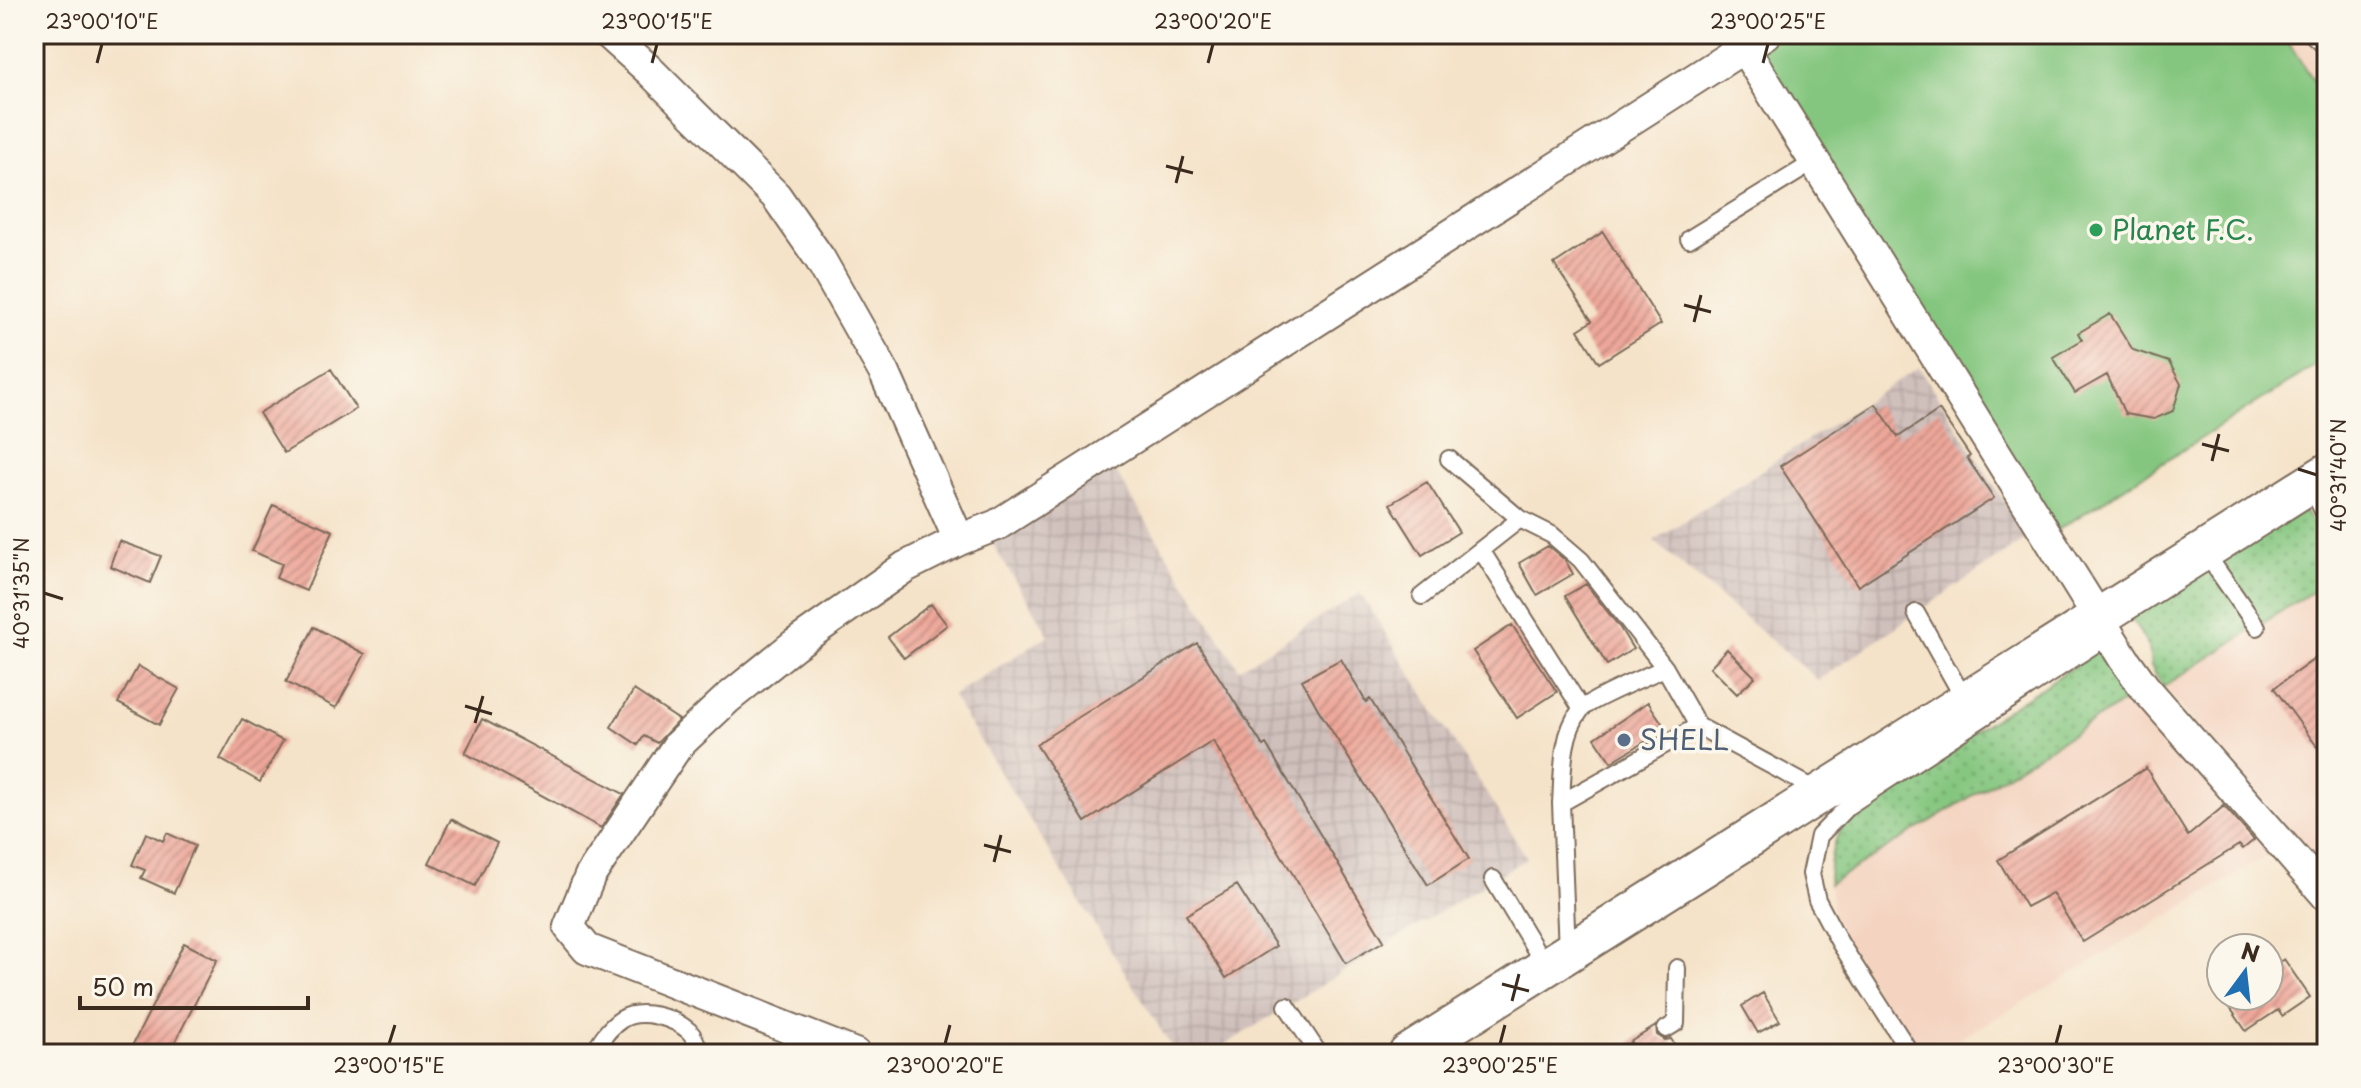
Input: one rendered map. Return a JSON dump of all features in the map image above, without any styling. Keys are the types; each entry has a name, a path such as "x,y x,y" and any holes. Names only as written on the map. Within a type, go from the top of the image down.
{"street":[{"path":"609,34 776,196 820,259 885,374 959,540"},
{"path":"855,1054 587,949 569,927 590,876 678,745 727,699 794,645 905,567 997,525 1755,41 1814,162 2147,693 2327,896"},
{"path":"1408,1054 1966,702 2103,626 2204,551 2318,479"}],"lane":[{"path":"2312,34 2327,48"},
{"path":"1689,239 1814,162"},
{"path":"1449,459 1520,519 1552,535 1581,560 1665,668 1698,726 1822,792"},
{"path":"2318,479 2327,519"},
{"path":"1422,596 1520,519"},
{"path":"1481,550 1581,708"},
{"path":"2204,551 2257,627"},
{"path":"1916,613 1966,702"},
{"path":"1911,1054 1840,943 1811,874 1819,836 1848,806 2103,626"},
{"path":"1556,960 1561,803 1565,753 1571,727 1581,708 1665,668"},
{"path":"1561,803 1698,726"},
{"path":"1493,879 1556,960"},
{"path":"1666,1029 1676,1023 1677,968"},
{"path":"1287,1006 1319,1054"},
{"path":"593,1054 601,1038 623,1018 645,1013 669,1020 689,1031 698,1044 700,1054"}],"shaded area":[{"path":"2283,34 2327,34 2327,103"},
{"path":"1919,367 2027,538 1818,680 1654,541"},
{"path":"1111,465 1239,669 1360,593 1527,858 1210,1054 1176,1054 952,696 1049,635 990,540"},
{"path":"2327,582 2327,872 2163,687"},
{"path":"2143,690 2282,847 1934,1054 1912,1054 1833,917 1829,884"}],"green space":[{"name":"Planet F.C.","path":"1781,34 2283,34 2327,103 2327,358 2053,533 1755,50"},
{"path":"2303,510 2327,542 2327,582 2163,687 2151,666 2149,648 2131,617"},
{"path":"2101,649 2143,690 1829,884 1831,858 1837,838 1848,820 1867,801"}],"building":[{"path":"1603,232 1661,324 1599,363 1578,330 1592,321 1554,264"},
{"path":"2110,314 2133,350 2169,362 2181,384 2173,411 2154,419 2125,414 2107,375 2075,393 2053,357 2082,340 2078,333"},
{"path":"331,369 356,409 284,453 259,413"},
{"path":"1876,404 1898,437 1939,410 1994,498 1858,586 1780,466"},
{"path":"1427,482 1459,532 1422,555 1390,504"},
{"path":"273,505 333,531 306,591 276,578 282,564 252,551"},
{"path":"119,541 161,556 150,583 110,566"},
{"path":"1548,546 1565,560 1573,574 1537,595 1519,563"},
{"path":"1586,584 1633,649 1607,665 1565,596"},
{"path":"931,604 947,625 904,658 888,637"},
{"path":"1512,625 1557,692 1517,718 1473,651"},
{"path":"314,627 365,654 336,708 286,682"},
{"path":"1197,643 1263,746 1266,744 1384,941 1346,963 1213,741 1085,822 1036,744"},
{"path":"1727,649 1755,677 1737,694 1710,667"},
{"path":"2327,650 2327,760 2274,688"},
{"path":"1341,659 1366,702 1370,699 1469,859 1428,885 1302,680"},
{"path":"138,666 179,689 159,725 118,703"},
{"path":"634,690 679,720 657,743 644,736 638,745 611,727"},
{"path":"1648,702 1666,729 1611,762 1595,738"},
{"path":"242,719 283,741 260,782 220,759"},
{"path":"482,719 624,794 601,828 465,753"},
{"path":"2146,768 2188,836 2224,806 2254,840 2243,849 2239,845 2083,942 2052,893 2026,907 1998,860"},
{"path":"451,819 497,843 475,886 429,863"},
{"path":"146,833 163,841 167,833 195,846 174,893 141,878 145,870 132,865"},
{"path":"1237,885 1276,946 1226,978 1186,915"},
{"path":"184,943 217,960 169,1054 128,1054"},
{"path":"2285,960 2310,997 2282,1016 2279,1012 2285,1012"},
{"path":"1763,993 1780,1021 1758,1033 1742,1006"},
{"path":"2233,1012 2275,1012 2246,1031"},
{"path":"1656,1026 1657,1035 1665,1040 1671,1039 1681,1054 1638,1054 1630,1042"}],"place":[{"name":"Planet F.C.","path":"2096,230"},
{"name":"SHELL","path":"1624,740"}]}
